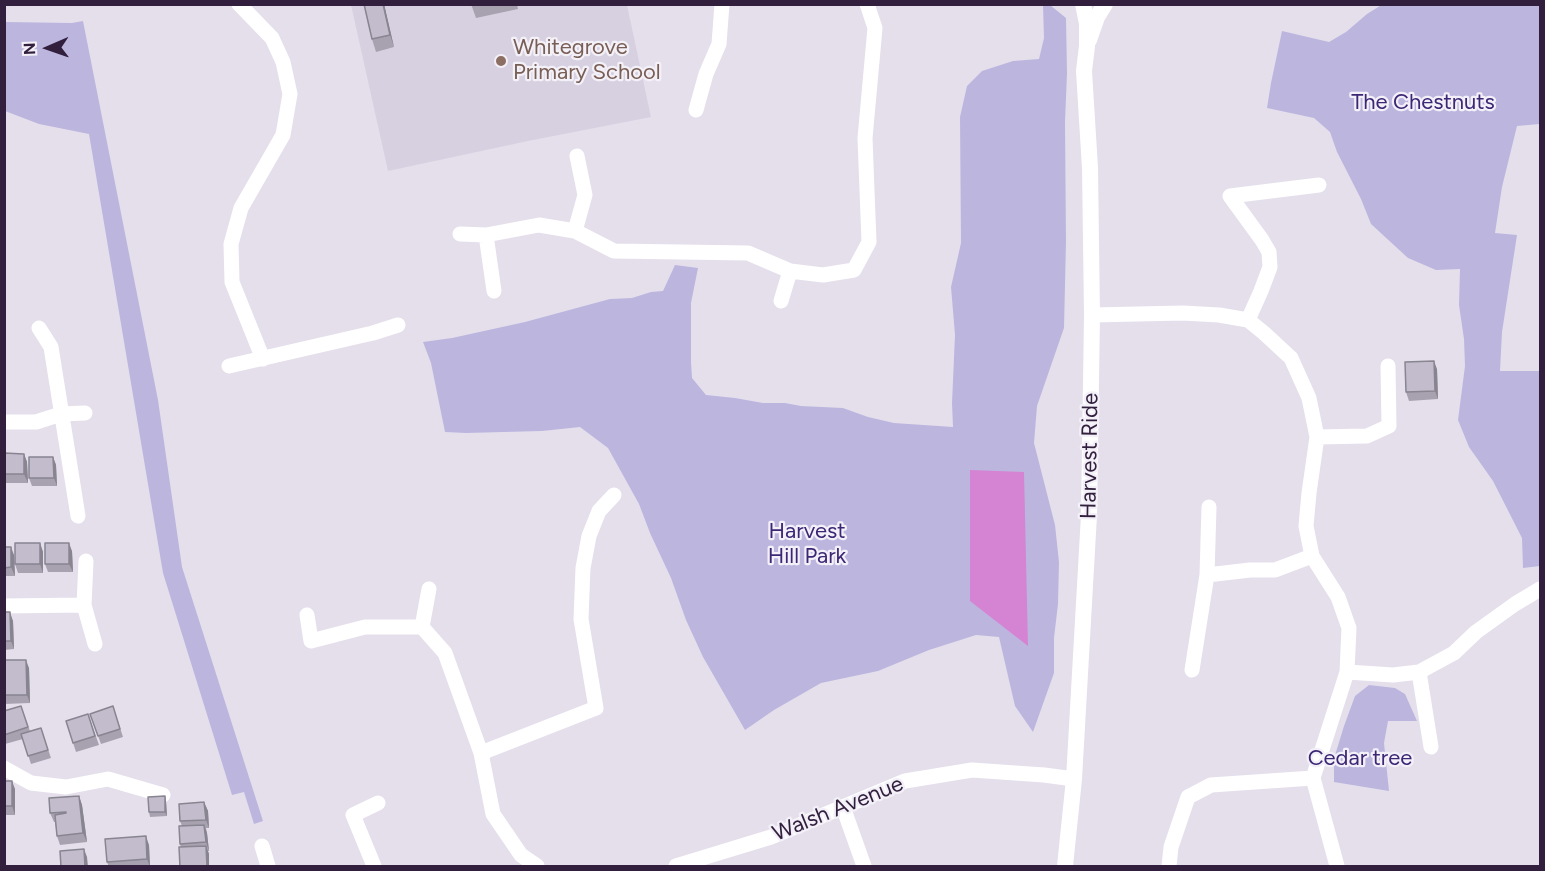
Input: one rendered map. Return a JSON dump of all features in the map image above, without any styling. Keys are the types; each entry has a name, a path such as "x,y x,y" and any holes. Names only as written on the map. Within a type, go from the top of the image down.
{"street":[{"path":"239,4 272,38 283,62 290,94 283,135 241,208 231,244 232,282 263,359"},
{"path":"696,110 706,74 719,44 722,4"},
{"path":"460,234 486,235 539,225 575,231 614,251 748,253 790,271 823,275 854,270 869,242 865,138 875,28 867,4"},
{"name":"Harvest Ride","path":"1065,867 1074,779 1089,515 1092,315 1089,168 1084,71 1087,24 1083,4"},
{"name":"Harvest Ride","path":"1087,46 1105,4"},
{"path":"575,231 585,195 577,156"},
{"path":"1248,321 1270,267 1269,252 1230,196 1319,185"},
{"path":"486,235 494,291"},
{"path":"781,301 790,271"},
{"path":"1092,315 1183,313 1219,315 1248,321 1291,358 1309,398 1317,437 1306,526 1312,556 1338,597 1349,628 1347,672 1313,778 1337,867"},
{"path":"229,366 373,333 398,325"},
{"path":"39,328 51,347 78,516"},
{"path":"1317,437 1367,436 1389,426 1388,366"},
{"path":"4,422 36,422 61,414 85,413"},
{"path":"481,753 596,708 581,619 582,568 589,537 599,511 614,495"},
{"path":"1192,670 1207,575 1209,507"},
{"path":"1207,575 1250,570 1275,570 1312,556"},
{"path":"86,561 84,605 95,644"},
{"path":"422,627 429,589"},
{"path":"1347,672 1393,675 1419,672 1454,654 1476,632 1540,589"},
{"path":"4,606 84,605"},
{"path":"307,615 311,641 365,627 422,627 445,653 481,753 493,814 521,855 537,867"},
{"path":"1419,672 1431,747"},
{"path":"4,768 31,783 66,787 108,779 163,795"},
{"name":"Walsh Avenue","path":"676,867 771,837 905,781 972,770 1074,779"},
{"path":"1169,867 1171,847 1188,797 1210,785 1313,778"},
{"path":"374,867 353,815 378,803"},
{"path":"843,807 864,867"},
{"path":"261,846 268,867"}],"shaded area":[{"name":"Whitegrove Primary School","path":"351,5 627,5 651,117 388,171"},
{"path":"970,470 1024,472 1028,646 970,601"}],"green space":[{"name":"The Chestnuts","path":"1383,4 1540,5 1540,124 1517,126 1502,187 1495,233 1517,235 1502,332 1500,371 1540,371 1540,566 1523,568 1522,538 1493,481 1469,447 1458,420 1465,366 1459,305 1460,269 1436,270 1408,258 1371,224 1330,132 1314,118 1267,108 1282,31 1329,42"},
{"name":"Harvest Hill Park","path":"1043,5 1050,5 1066,18 1066,242 1064,328 1037,406 1034,443 1055,525 1059,562 1054,673 1033,732 1015,706 999,637 976,635 929,650 878,671 821,683 745,730 703,657 639,504 608,448 580,427 542,431 445,432 431,363 423,342 525,322 610,299 632,298 663,291 675,265 698,268 691,303 692,378 706,395 763,403 843,408 894,423 953,427 955,335 951,287 961,243 960,117 967,86 982,71 1013,61 1039,59 1044,38"},
{"path":"83,21 158,400 182,567 263,821 254,824 244,792 232,795 163,573 89,134 39,124 5,111 5,22 72,23"},
{"name":"Cedar tree","path":"1369,685 1395,688 1405,694 1417,721 1388,721 1384,743 1389,791 1334,782 1336,752 1344,726 1355,696"}],"building":[{"path":"364,4 383,4 390,35 372,39"},
{"path":"1434,361 1435,391 1406,392 1405,362"},
{"path":"4,453 24,454 24,474 4,474"},
{"path":"29,457 53,457 54,478 29,478"},
{"path":"15,543 40,543 40,564 15,564"},
{"path":"45,543 69,543 69,564 45,564"},
{"path":"4,547 11,547 11,567 4,568"},
{"path":"4,612 10,612 11,641 4,641"},
{"path":"4,660 26,660 27,695 4,695"},
{"path":"21,706 28,727 4,735 4,711"},
{"path":"113,706 120,729 98,736 90,714"},
{"path":"88,714 95,736 73,743 66,721"},
{"path":"41,728 48,750 28,756 21,734"},
{"path":"4,781 12,781 12,806 4,806"},
{"path":"79,796 83,833 57,836 55,815 66,812 50,813 49,798"},
{"path":"165,796 165,812 149,812 148,797"},
{"path":"204,802 206,820 180,821 179,804"},
{"path":"204,825 206,842 180,844 179,826"},
{"path":"146,836 147,859 107,862 105,839"},
{"path":"206,846 207,867 180,867 179,847"},
{"path":"84,849 85,867 61,867 60,851"}],"place":[{"name":"Whitegrove Primary School","path":"501,61"}]}
